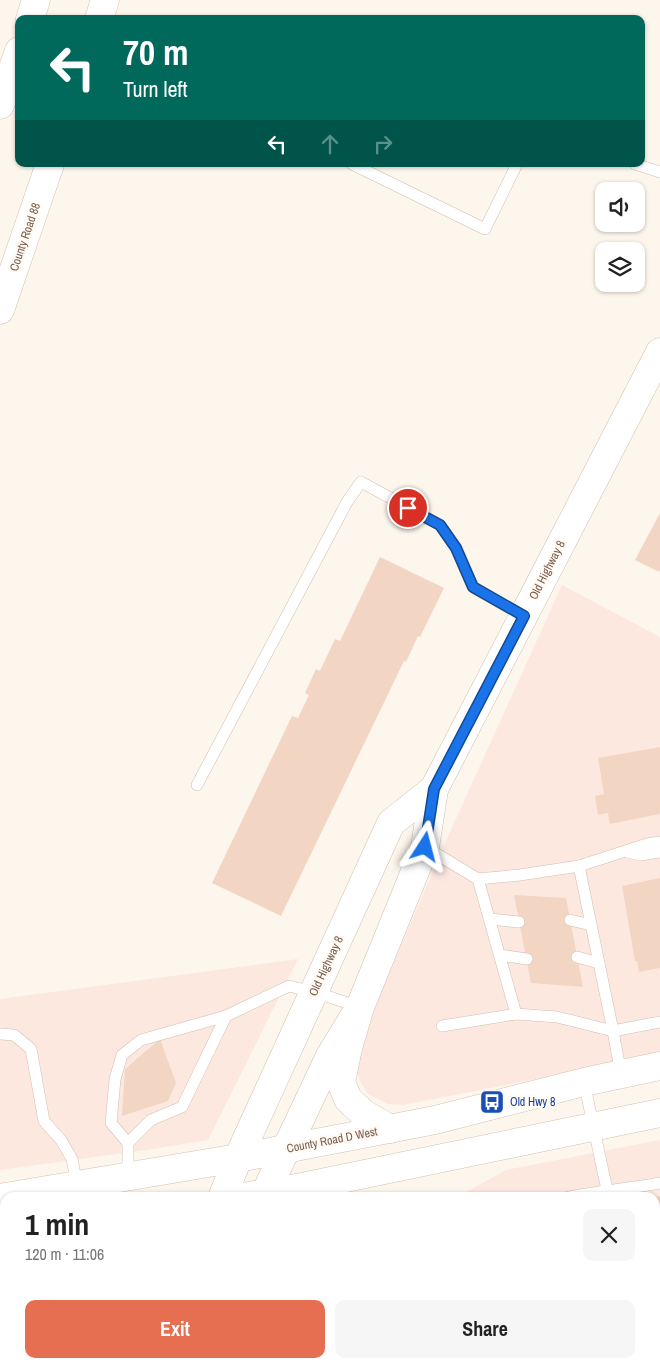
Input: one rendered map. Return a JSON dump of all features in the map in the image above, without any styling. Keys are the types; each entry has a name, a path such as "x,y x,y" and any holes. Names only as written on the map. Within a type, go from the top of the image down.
{"main road":[{"path":"31,15 36,0"},
{"path":"100,15 106,0"},
{"path":"0,106 15,63"},
{"name":"County Road 88","path":"0,310 49,167"},
{"name":"Old Highway 8","path":"265,1192 330,1056 360,1007 425,847 434,789 660,352"},
{"name":"Old Highway 8","path":"224,1192 238,1158 392,823 434,789"},
{"path":"360,1007 348,1048 341,1082 348,1099 364,1114 390,1129"},
{"name":"County Road D West","path":"77,1191 128,1176 238,1158 435,1120 584,1082 660,1066"},
{"path":"278,1192 660,1114"}],"lane":[{"path":"358,167 485,229 516,167"},
{"path":"644,167 660,172"},
{"path":"198,786 348,502 361,482 440,525 456,548 473,587 524,616"},
{"path":"425,847 478,879 579,866 660,842"},
{"path":"626,851 641,855 660,852"},
{"path":"579,866 621,1074"},
{"path":"478,879 516,1014"},
{"path":"490,919 519,922"},
{"path":"570,920 591,925"},
{"path":"500,955 527,959"},
{"path":"577,957 599,963"},
{"path":"128,1176 128,1143 111,1124 115,1079 122,1055 142,1040 226,1016 289,986 360,1007"},
{"path":"442,1026 516,1014 557,1017 613,1031 660,1022"},
{"path":"128,1143 150,1120 182,1107 226,1016"},
{"path":"0,1034 14,1035 30,1049 44,1121 61,1140 72,1159 77,1191"},
{"path":"584,1082 607,1190"},
{"path":"630,1192 660,1183"},
{"path":"590,1192 607,1190 620,1192"}],"shaded area":[{"path":"562,585 660,637 660,1055 403,1105 388,1104 368,1094 361,1083 356,1071 357,1048 449,834"},
{"path":"298,959 208,1140 0,1170 0,999"},
{"path":"660,1140 660,1192 466,1192 506,1170"}],"building":[{"path":"660,513 660,570 659,572 635,560"},
{"path":"380,557 444,588 420,637 418,636 406,662 404,661 281,916 212,883 292,716 298,718 309,695 305,693 316,669 320,671 335,639 340,641"},
{"path":"660,747 660,814 610,824 608,813 598,815 595,796 604,794 598,758"},
{"path":"660,878 660,968 639,972 637,961 635,961 622,886"},
{"path":"514,895 566,898 583,987 531,983"},
{"path":"160,1039 176,1083 168,1101 122,1116 125,1069"}],"place":[{"name":"Old Hwy 8","path":"492,1102"}],"route":[{"path":"408,508 440,525 456,548 473,587 524,616 434,789 425,847"}]}
